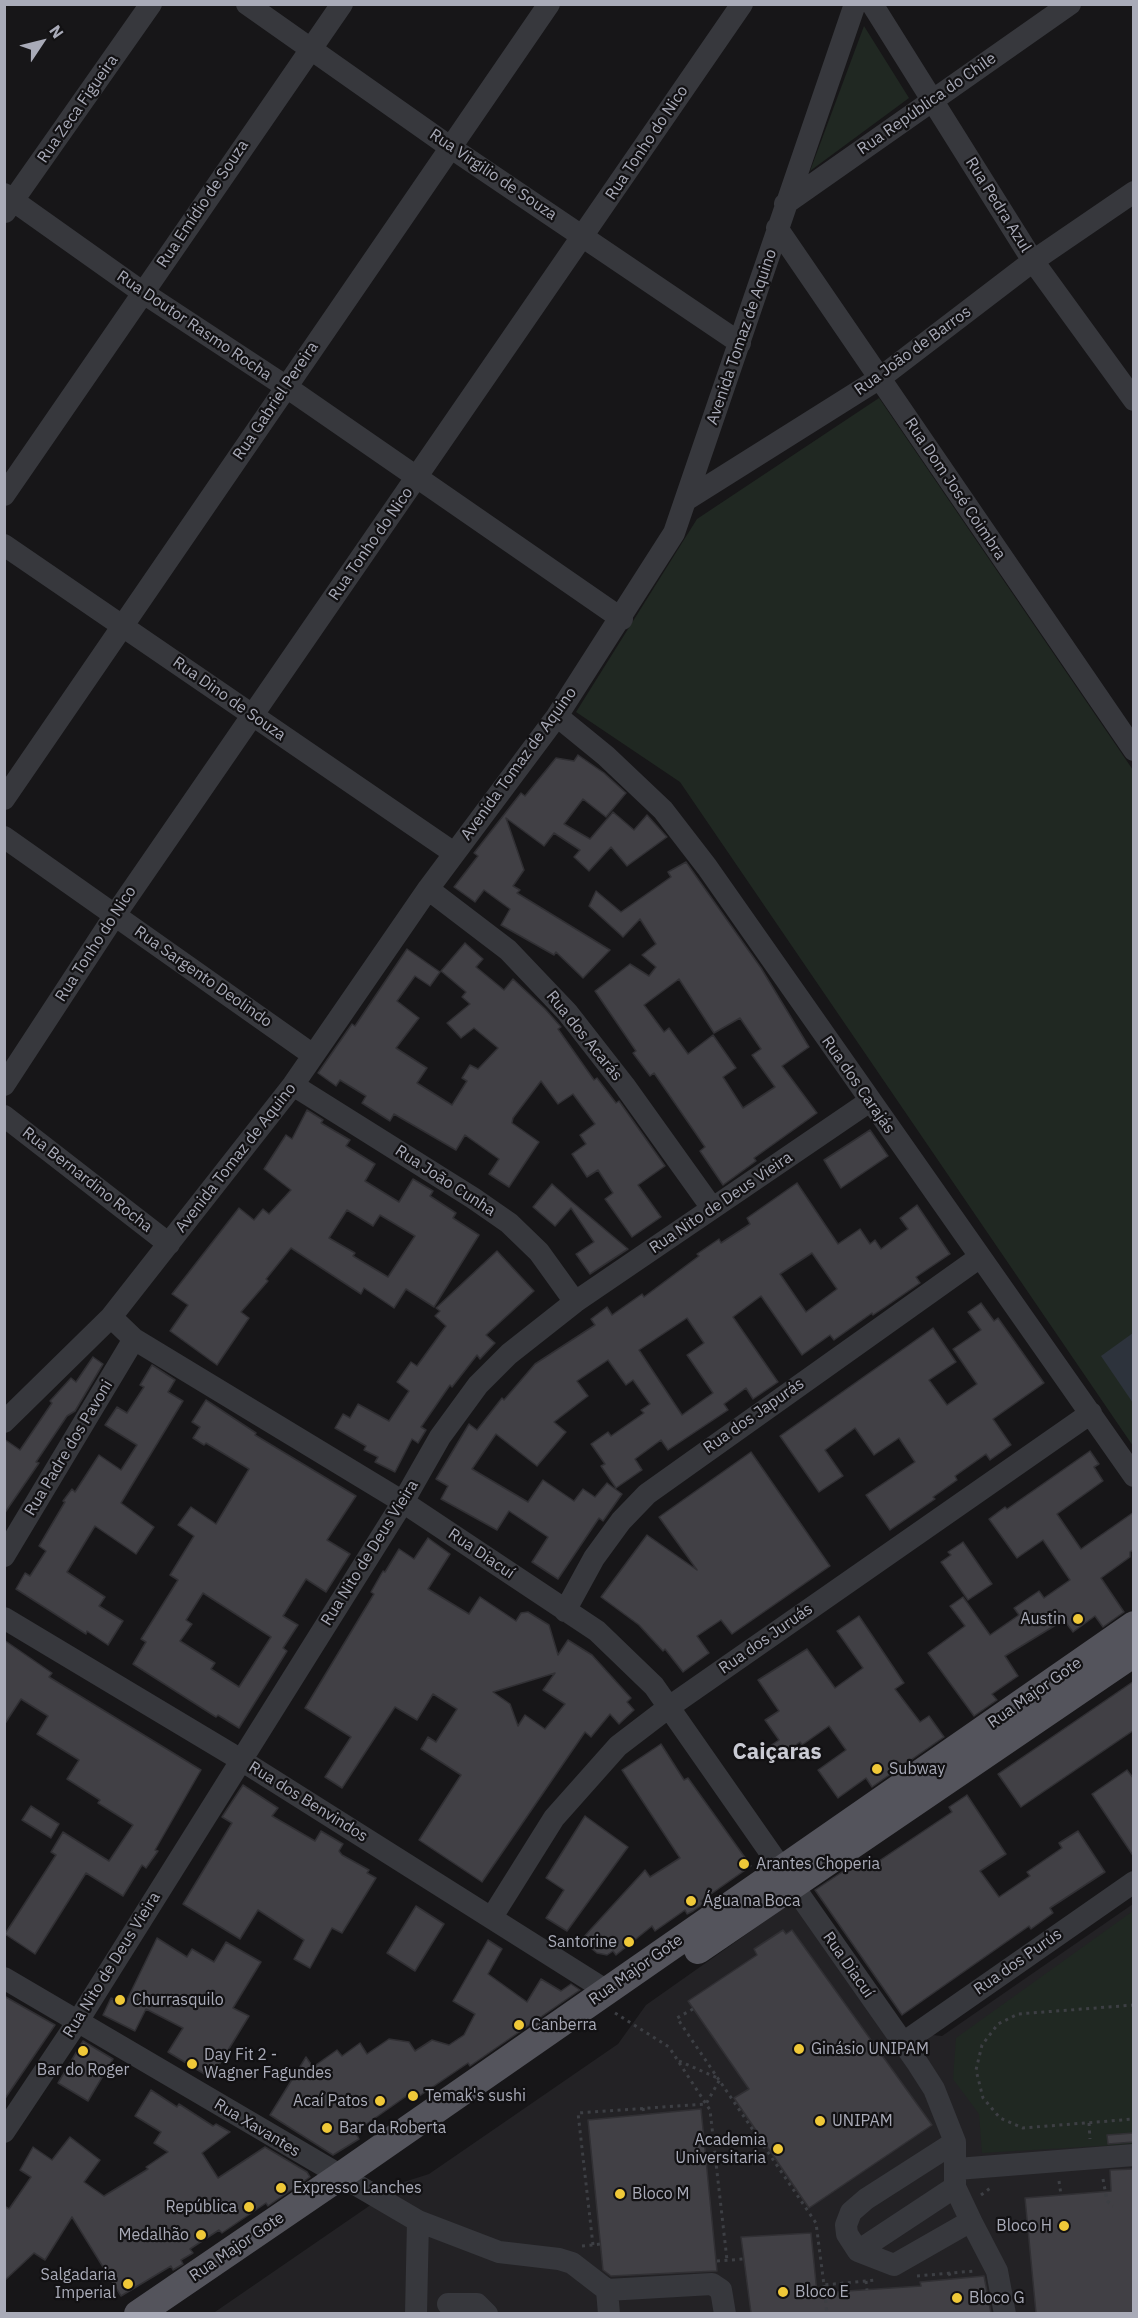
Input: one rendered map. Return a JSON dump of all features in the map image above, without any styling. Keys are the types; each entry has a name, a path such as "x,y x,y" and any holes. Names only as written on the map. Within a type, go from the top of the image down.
{"main road":[{"name":"Rua Major Gote","path":"170,2313 347,2181 787,1877 1134,1625"},
{"name":"Rua Major Gote","path":"787,1877 1134,1653"},
{"name":"Rua Major Gote","path":"138,2313 347,2181"}],"street":[{"name":"Rua Zeca Figueira","path":"7,203 151,4"},
{"name":"Rua Virgilio de Souza","path":"247,4 450,147 740,343"},
{"name":"Rua Emídio de Souza","path":"4,495 342,4"},
{"name":"Rua Gabriel Pereira","path":"4,799 549,4"},
{"name":"Rua Tonho do Nico","path":"4,1085 115,915 742,4"},
{"name":"Avenida Tomaz de Aquino","path":"4,1422 111,1317 293,1086 453,853 558,716 622,619 674,533 855,4"},
{"name":"Rua Pedra Azul","path":"872,4 1033,261 1134,400"},
{"name":"Rua República do Chile","path":"785,204 1070,4"},
{"name":"Rua João de Barros","path":"686,500 880,378 1033,261 1134,192"},
{"name":"Rua Doutor Rasmo Rocha","path":"7,203 285,386 622,619"},
{"name":"Rua Dom José Coimbra","path":"777,228 1134,750"},
{"name":"Rua Dino de Souza","path":"4,545 453,853"},
{"name":"Rua dos Carajás","path":"558,716 606,756 663,810 707,867 1134,1476"},
{"name":"Rua Sargento Deolindo","path":"4,837 313,1054"},
{"name":"Rua dos Acarás","path":"428,889 508,950 567,1012 624,1085 712,1208"},
{"name":"Rua João Cunha","path":"293,1086 509,1223 539,1252 575,1302"},
{"name":"Rua Nito de Deus Vieira","path":"4,2132 78,2021 403,1502 440,1437 478,1385 509,1354 575,1302 870,1101"},
{"name":"Rua Bernardino Rocha","path":"4,1116 169,1244"},
{"name":"Rua dos Japurás","path":"565,1611 594,1558 621,1521 647,1494 980,1257"},
{"name":"Rua Diacuí","path":"111,1317 134,1339 403,1502 597,1631 627,1658 654,1686 669,1707 934,2089 955,2142 956,2178"},
{"name":"Rua Padre dos Pavoni","path":"4,1556 134,1339"},
{"name":"Rua dos Juruás","path":"492,1917 554,1818 618,1746 669,1707 1091,1413"},
{"name":"Rua dos Benvindos","path":"4,1618 241,1760 492,1917 608,2000"},
{"name":"Rua dos Purús","path":"903,2043 1134,1882"},
{"name":"Rua Xavantes","path":"4,1978 418,2221 499,2252 559,2259 572,2263 607,2290"},
{"path":"955,2142 866,2199 851,2212 846,2225 847,2234 858,2251 894,2265 971,2221"},
{"path":"858,2251 956,2178 1134,2155"},
{"path":"956,2178 971,2221 997,2271 1005,2313"},
{"path":"418,2221 416,2309 477,2304 487,2313"},
{"path":"609,2313 607,2290 712,2284 721,2290 725,2313"}],"path":[{"path":"608,2000 669,2047 710,2110 727,2260"},
{"path":"1134,2004 1018,2014 998,2024 982,2045 975,2070 983,2098 1000,2118 1023,2128 1134,2119"},
{"path":"693,2009 677,2018 720,2079"},
{"path":"678,2060 720,2079"},
{"path":"706,2104 720,2079"},
{"path":"593,2245 578,2113 706,2104"},
{"path":"643,2108 644,2115"},
{"path":"1099,2178 1105,2179 1107,2201 1113,2206"},
{"path":"1059,2181 1061,2195"},
{"path":"717,2261 744,2259"},
{"path":"815,2270 822,2270"},
{"path":"949,2273 951,2279"},
{"path":"866,2281 867,2290"},
{"path":"824,2285 827,2313"}],"shaded area":[{"path":"864,26 909,98 810,171"},
{"path":"879,398 1133,770 1133,1446 680,782 576,712 697,519"},
{"path":"1133,1333 1133,1403 1101,1356"},
{"name":"UNIPAM","path":"795,1900 926,2058 926,2041 932,2035 942,2036 1133,1904 1133,2313 212,2314 404,2182 429,2174 618,2044 646,2005"},
{"path":"1133,1911 1133,2144 982,2153 979,2114 953,2079 956,2038"}],"building":[{"path":"578,755 604,773 626,793 606,817 583,799 564,824 590,839 613,812 634,830 647,815 667,837 627,866 611,847 589,871 574,857 580,850 554,833 544,846 506,818 524,870 513,886 520,890 517,893 610,950 583,978 556,952 554,955 501,925 510,909 484,890 475,902 454,887 478,856 474,853 521,793 525,796 556,758 574,761"},
{"path":"686,862 761,968 809,1047 782,1066 817,1113 754,1158 756,1161 723,1185 700,1151 705,1147 654,1073 650,1076 633,1053 636,1051 595,991 630,964 649,976 656,967 642,955 656,944 640,919 623,937 589,906 596,891 621,912 671,877 668,872","holes":["679,979 714,1033 740,1018 761,1049 752,1055 775,1087 743,1108 723,1077 736,1068 713,1035 688,1054 669,1028 664,1032 644,1005"]},
{"path":"465,943 483,959 476,967 504,990 513,979 545,1009 561,1027 558,1029 594,1080 597,1078 616,1103 619,1101 665,1166 638,1185 661,1217 632,1237 605,1199 613,1193 598,1170 587,1177 572,1154 586,1144 580,1135 595,1124 573,1094 558,1104 541,1081 513,1118 512,1123 539,1142 509,1187 489,1174 499,1159 465,1135 456,1150 394,1114 390,1121 362,1103 366,1096 340,1080 336,1086 318,1073 352,1024 355,1026 407,949 440,972 430,986 415,976 397,1001 419,1018 396,1048 427,1068 417,1083 452,1105 467,1081 462,1078 470,1065 478,1069 498,1048 474,1028 461,1038 447,1023 470,1004 462,997 466,992 441,971"},
{"path":"307,1110 323,1120 321,1123 350,1140 346,1146 375,1164 365,1181 399,1202 413,1179 433,1191 430,1196 456,1213 453,1218 479,1235 434,1307 406,1289 394,1308 364,1288 361,1294 291,1248 266,1279 268,1281 241,1312 249,1318 217,1365 170,1331 188,1305 172,1294 239,1208 254,1220 263,1209 269,1214 291,1190 264,1169 286,1135 292,1139","holes":["347,1210 373,1226 380,1215 415,1236 388,1277 353,1256 355,1253 329,1238"]},
{"path":"870,1130 888,1156 841,1188 824,1160"},
{"path":"797,1183 838,1244 860,1229 870,1244 875,1240 881,1249 908,1229 900,1218 917,1205 950,1254 916,1277 920,1283 885,1307 873,1315 872,1313 834,1340 830,1335 802,1355 761,1296 733,1317 778,1382 753,1399 746,1388 724,1404 728,1410 668,1450 661,1440 635,1459 642,1470 616,1488 601,1466 605,1464 591,1444 608,1432 611,1436 644,1413 641,1410 650,1404 633,1380 626,1385 608,1360 577,1381 588,1396 554,1422 566,1432 537,1466 496,1434 472,1469 528,1502 543,1480 574,1501 583,1489 595,1497 607,1483 622,1494 603,1521 599,1518 558,1579 532,1562 548,1537 509,1511 497,1530 441,1499 448,1486 436,1479 469,1424 477,1430 502,1398 504,1400 535,1364 595,1325 591,1319 607,1307 612,1315 642,1294 644,1297 699,1256 697,1254 719,1239 721,1243 750,1224 747,1218","holes":["812,1253 837,1289 806,1312 780,1274","687,1318 704,1343 687,1355 713,1393 682,1415 639,1350"]},
{"path":"552,1184 628,1249 590,1274 576,1254 594,1242 571,1208 555,1226 533,1207"},
{"path":"497,1251 534,1291 486,1335 495,1343 480,1359 477,1355 452,1387 450,1385 421,1427 426,1430 418,1443 412,1439 395,1472 375,1462 378,1457 364,1450 366,1446 335,1428 343,1414 350,1418 358,1404 389,1421 409,1391 397,1382 411,1362 417,1366 446,1326 435,1316 440,1311 436,1308"},
{"path":"981,1303 994,1321 998,1318 1044,1383 993,1419 1011,1445 990,1460 986,1454 955,1476 957,1480 933,1497 935,1499 890,1530 866,1495 915,1462 899,1438 874,1455 855,1428 825,1450 843,1476 819,1492 780,1436 933,1328 956,1362 929,1380 947,1405 977,1384 953,1349 981,1330 968,1312"},
{"path":"93,1357 103,1364 75,1411 67,1416 36,1462 39,1463 4,1514 4,1439 20,1450 52,1403 50,1401 71,1378 76,1382"},
{"path":"152,1365 175,1380 168,1392 183,1401 121,1503 154,1527 136,1554 95,1526 67,1572 105,1597 99,1606 123,1621 108,1645 87,1631 86,1634 16,1589 25,1573 30,1576 46,1551 39,1546 65,1502 63,1501 72,1489 75,1492 99,1455 121,1470 137,1445 105,1425 117,1407 127,1413 144,1387 140,1385"},
{"path":"206,1400 256,1433 255,1435 356,1496 327,1540 350,1554 326,1592 306,1579 283,1616 298,1625 283,1648 287,1651 239,1728 218,1715 216,1717 133,1664 146,1642 141,1639 178,1580 170,1575 194,1536 178,1525 191,1507 216,1524 249,1469 206,1443 204,1445 193,1438 200,1427 192,1422","holes":["203,1593 271,1637 239,1687 211,1669 215,1663 180,1641 192,1624 186,1620"]},
{"path":"1090,1451 1099,1464 1094,1467 1103,1481 1057,1514 1081,1549 1134,1512 1134,1549 1130,1552 1130,1557 1101,1578 1124,1612 1103,1627 1095,1616 1073,1632 1064,1620 1005,1656 1018,1676 992,1694 997,1700 974,1716 928,1653 965,1626 950,1606 963,1597 990,1635 1019,1615 1014,1608 1039,1591 1044,1598 1070,1580 1043,1540 1017,1558 989,1519"},
{"path":"751,1452 830,1566 732,1634 721,1620 697,1636 709,1653 683,1672 665,1649 663,1651 639,1625 601,1597 647,1535 697,1570 659,1517"},
{"path":"428,1538 450,1554 428,1589 469,1614 480,1597 516,1621 521,1613 528,1612 549,1625 558,1655 568,1640 592,1655 631,1698 627,1702 634,1710 619,1724 610,1714 591,1737 585,1732 482,1882 419,1840 461,1775 421,1749 428,1737 436,1742 457,1709 433,1694 417,1720 395,1707 342,1788 325,1777 351,1737 305,1708 374,1594 371,1592 383,1571 385,1572 399,1549 414,1559","holes":["555,1673 543,1690 565,1704 545,1729 525,1715 518,1726 510,1704 493,1692"]},
{"path":"963,1542 992,1584 968,1600 941,1562 951,1555 948,1552"},
{"path":"859,1616 904,1683 895,1689 920,1722 929,1716 944,1737 872,1787 866,1778 838,1798 818,1770 846,1750 829,1726 802,1745 800,1742 778,1758 770,1746 779,1740 765,1720 779,1711 758,1680 807,1649 835,1688 863,1668 837,1631"},
{"path":"4,1640 52,1673 49,1677 201,1770 155,1850 158,1851 146,1868 142,1865 123,1896 86,1873 35,1954 5,1934 56,1855 51,1852 63,1832 109,1861 133,1825 98,1803 100,1800 67,1779 79,1760 37,1734 48,1716 21,1699 4,1725"},
{"path":"1134,1681 1134,1730 1021,1807 998,1774"},
{"path":"661,1744 684,1780 688,1778 751,1866 701,1901 703,1904 693,1911 687,1914 685,1910 655,1931 652,1926 616,1955 613,1951 607,1955 597,1953 581,1940 645,1870 650,1877 680,1858 622,1770"},
{"path":"1127,1770 1134,1779 1134,1857 1092,1794"},
{"path":"243,1785 278,1808 272,1816 315,1841 321,1831 343,1844 339,1851 342,1855 369,1870 367,1873 376,1878 342,1933 332,1928 310,1968 294,1959 304,1940 258,1910 240,1939 183,1904 232,1823 222,1817"},
{"path":"967,1795 1006,1854 980,1871 999,1897 1030,1876 1027,1872 1062,1848 1059,1843 1078,1831 1105,1872 1050,1908 1053,1913 1031,1929 1029,1926 902,2015 815,1890 860,1860 867,1869 952,1812 949,1807"},
{"path":"31,1806 59,1824 51,1838 22,1820"},
{"path":"585,1816 628,1847 567,1931 546,1918 564,1890 546,1878"},
{"path":"416,1906 444,1924 415,1971 387,1953"},
{"name":"Ginásio UNIPAM","path":"783,1930 786,1934 792,1930 932,2125 809,2208 734,2098 749,2089 688,2001 757,1955 754,1949"},
{"path":"157,1938 187,1957 192,1949 214,1962 226,1942 261,1962 233,2008 249,2016 211,2078 168,2052 183,2028 146,2009 135,2031 103,2015 111,1998 125,2004"},
{"path":"488,1940 502,1949 488,1974 527,2002 541,1979 561,1991 571,1984 580,1990 470,2066 468,2063 412,2101 408,2095 355,2132 359,2139 333,2155 270,2115 306,2057 313,2067 337,2050 342,2056 360,2043 367,2054 389,2039 409,2042 415,2051 432,2040 449,2045 464,2035 475,2014 453,2001"},
{"path":"4,1996 55,2025 4,2100"},
{"path":"83,2041 113,2059 88,2101 58,2083"},
{"path":"151,2090 177,2107 179,2104 213,2126 216,2124 230,2132 202,2153 218,2178 265,2147 307,2172 310,2177 268,2206 266,2203 222,2233 219,2230 190,2249 193,2253 181,2260 183,2264 173,2270 171,2266 121,2296 72,2217 45,2260 34,2253 4,2281 4,2206 9,2209 31,2177 20,2170 33,2147 52,2160 70,2137 100,2160 84,2182 104,2196 148,2169 146,2167 168,2152 154,2143 161,2132 135,2116"},
{"name":"Bloco M","path":"701,2109 717,2271 611,2276 603,2270 588,2120"},
{"path":"1134,2133 1134,2142 1108,2144 1107,2135"},
{"name":"Bloco H","path":"1134,2169 1134,2313 1036,2313 1025,2198 1111,2191 1110,2170"},
{"path":"811,2233 817,2293 921,2286 920,2282 984,2276 991,2313 751,2313 741,2237"}],"place":[{"name":"Austin","path":"1078,1619"},
{"name":"Subway","path":"877,1769"},
{"name":"Arantes Choperia","path":"744,1864"},
{"name":"Água na Boca","path":"691,1901"},
{"name":"Santorine","path":"629,1942"},
{"name":"Churrasquilo","path":"120,2000"},
{"name":"Canberra","path":"519,2025"},
{"name":"Ginásio UNIPAM","path":"799,2049"},
{"name":"Bar do Roger","path":"83,2051"},
{"name":"Day Fit 2 - Wagner Fagundes","path":"192,2064"},
{"name":"Temak's sushi","path":"413,2096"},
{"name":"Acaí Patos","path":"380,2101"},
{"name":"UNIPAM","path":"820,2121"},
{"name":"Bar da Roberta","path":"327,2128"},
{"name":"Academia Universitaria","path":"778,2149"},
{"name":"Expresso Lanches","path":"281,2188"},
{"name":"Bloco M","path":"620,2194"},
{"name":"República","path":"249,2207"},
{"name":"Bloco H","path":"1064,2226"},
{"name":"Medalhão","path":"201,2235"},
{"name":"Salgadaria Imperial","path":"128,2284"},
{"name":"Bloco E","path":"783,2292"},
{"name":"Bloco G","path":"957,2298"}],"district":[{"name":"Caiçaras","path":"777,1753"}]}
